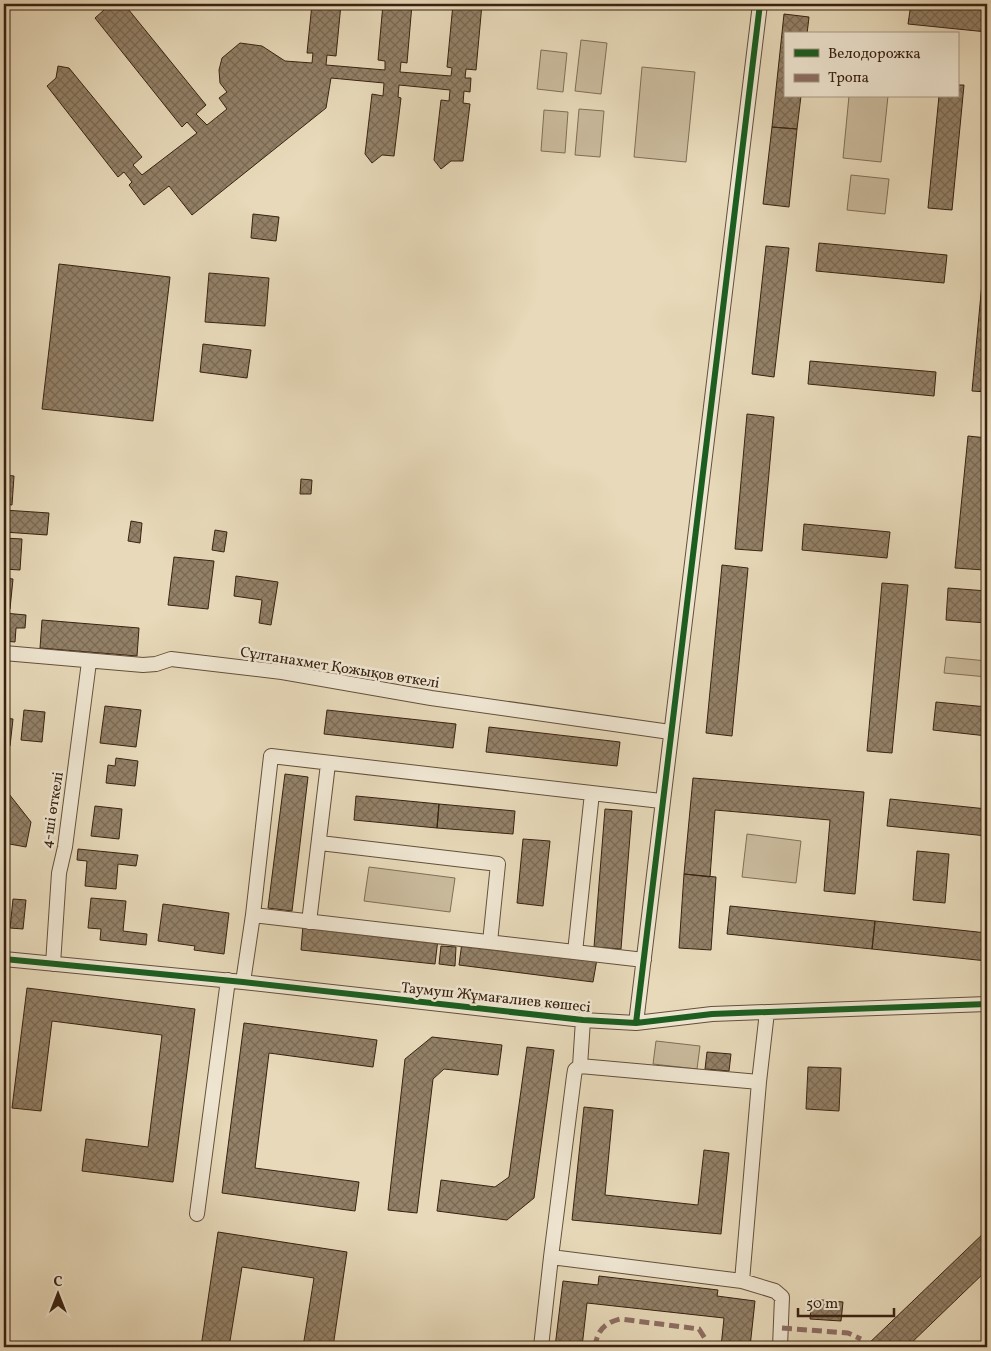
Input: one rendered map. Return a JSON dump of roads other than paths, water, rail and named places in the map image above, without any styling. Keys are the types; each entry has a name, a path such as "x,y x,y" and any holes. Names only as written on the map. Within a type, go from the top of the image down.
{"street":[{"path":"636,1023 661,802 713,399 760,4"},
{"name":"Сұлтанахмет Қожықов өткелі","path":"4,653 89,662 143,665 156,664 171,658 245,667 441,699 670,732"},
{"name":"4-ші өткелі","path":"53,964 58,873 66,847 89,662"},
{"path":"243,982 272,756 661,802"},
{"path":"310,922 328,764"},
{"path":"575,952 592,794"},
{"path":"320,843 498,864 490,942"},
{"path":"253,915 644,960"},
{"name":"Таумуш Жұмағалиев көшесі","path":"4,959 228,980 583,1020 636,1023 712,1014 987,1004"},
{"path":"197,1214 228,980"},
{"path":"742,1281 767,1012"},
{"path":"580,1066 583,1020"},
{"path":"540,1347 575,1070 580,1066 759,1082"},
{"path":"551,1257 742,1281 775,1292 782,1297 780,1347"}]}
